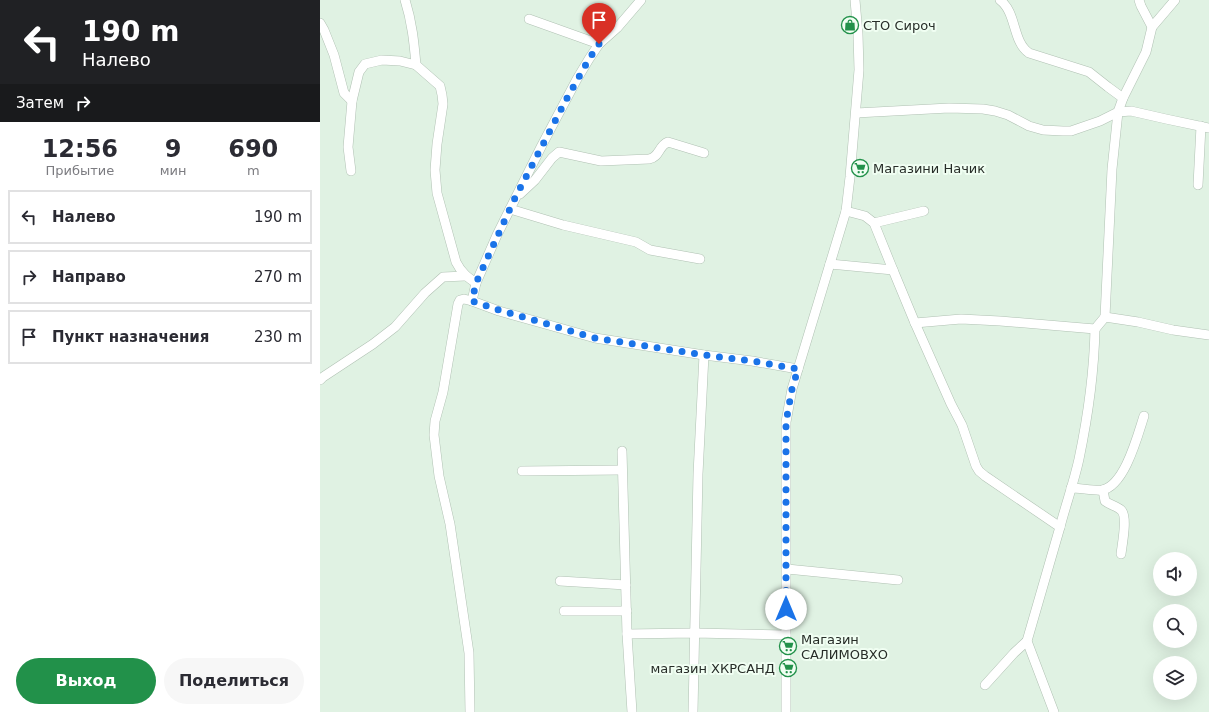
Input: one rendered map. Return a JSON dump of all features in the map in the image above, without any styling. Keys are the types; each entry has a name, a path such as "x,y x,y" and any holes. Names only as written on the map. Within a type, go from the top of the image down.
{"street":[{"path":"405,0 410,15 416,65"},
{"path":"472,301 476,283 497,235 566,100 589,59 599,44 617,28 641,0"},
{"path":"786,712 786,422 792,389 846,211 859,70 855,0"},
{"path":"1000,0 1007,7 1020,44 1025,50 1029,53 1089,72 1123,98"},
{"path":"1139,0 1152,27"},
{"path":"985,685 1014,653 1028,641 1071,488 1086,419 1093,372 1095,329 1105,317 1112,169 1118,112 1123,98 1146,52 1152,27 1175,0"},
{"path":"529,20 599,44"},
{"path":"320,24 334,55 344,93 352,101"},
{"path":"351,171 348,147 352,101 359,72 365,64 382,60 400,61 416,65 440,86 443,104 435,170 438,194 456,262 459,269 465,276 476,283"},
{"path":"856,114 949,108 983,109 1008,115 1029,126 1043,130 1071,131 1100,121 1118,112 1131,111 1205,127 1198,185"},
{"path":"514,200 535,180 552,158 559,152 601,161 649,160 655,157 668,142 704,153"},
{"path":"510,210 564,225 636,242 650,250 700,259"},
{"path":"846,211 865,216 874,223 914,323 962,425 979,471 1060,526"},
{"path":"874,223 924,211"},
{"path":"830,264 893,270"},
{"path":"320,380 323,376 373,344 395,327 425,293 443,277 465,276"},
{"path":"470,712 469,653 450,524 439,476 434,435 435,421 443,392 458,304 460,300 464,299 472,301 595,338 798,369"},
{"path":"1105,317 1138,322 1173,330 1209,335"},
{"path":"914,323 961,319 1095,329"},
{"path":"693,712 698,474 704,355"},
{"path":"1071,488 1103,490 1114,483 1121,475 1127,464 1144,416"},
{"path":"622,451 627,634 632,712"},
{"path":"522,471 622,470"},
{"path":"1103,490 1105,501 1121,510 1124,515 1121,554"},
{"path":"787,569 898,580"},
{"path":"560,581 626,585"},
{"path":"564,611 627,611"},
{"path":"627,634 694,633 786,635"},
{"path":"1028,641 1054,712"}],"place":[{"name":"СТО Сироч","path":"850,25"},
{"name":"Магазини Начик","path":"860,168"},
{"name":"Магазин САЛИМОВХО","path":"788,646"},
{"name":"магазин ХКРСАНД","path":"788,668"}],"route":[{"path":"599,44 566,100 514,200 476,283 472,301 595,338 798,369 792,389 786,422 786,609"}]}
